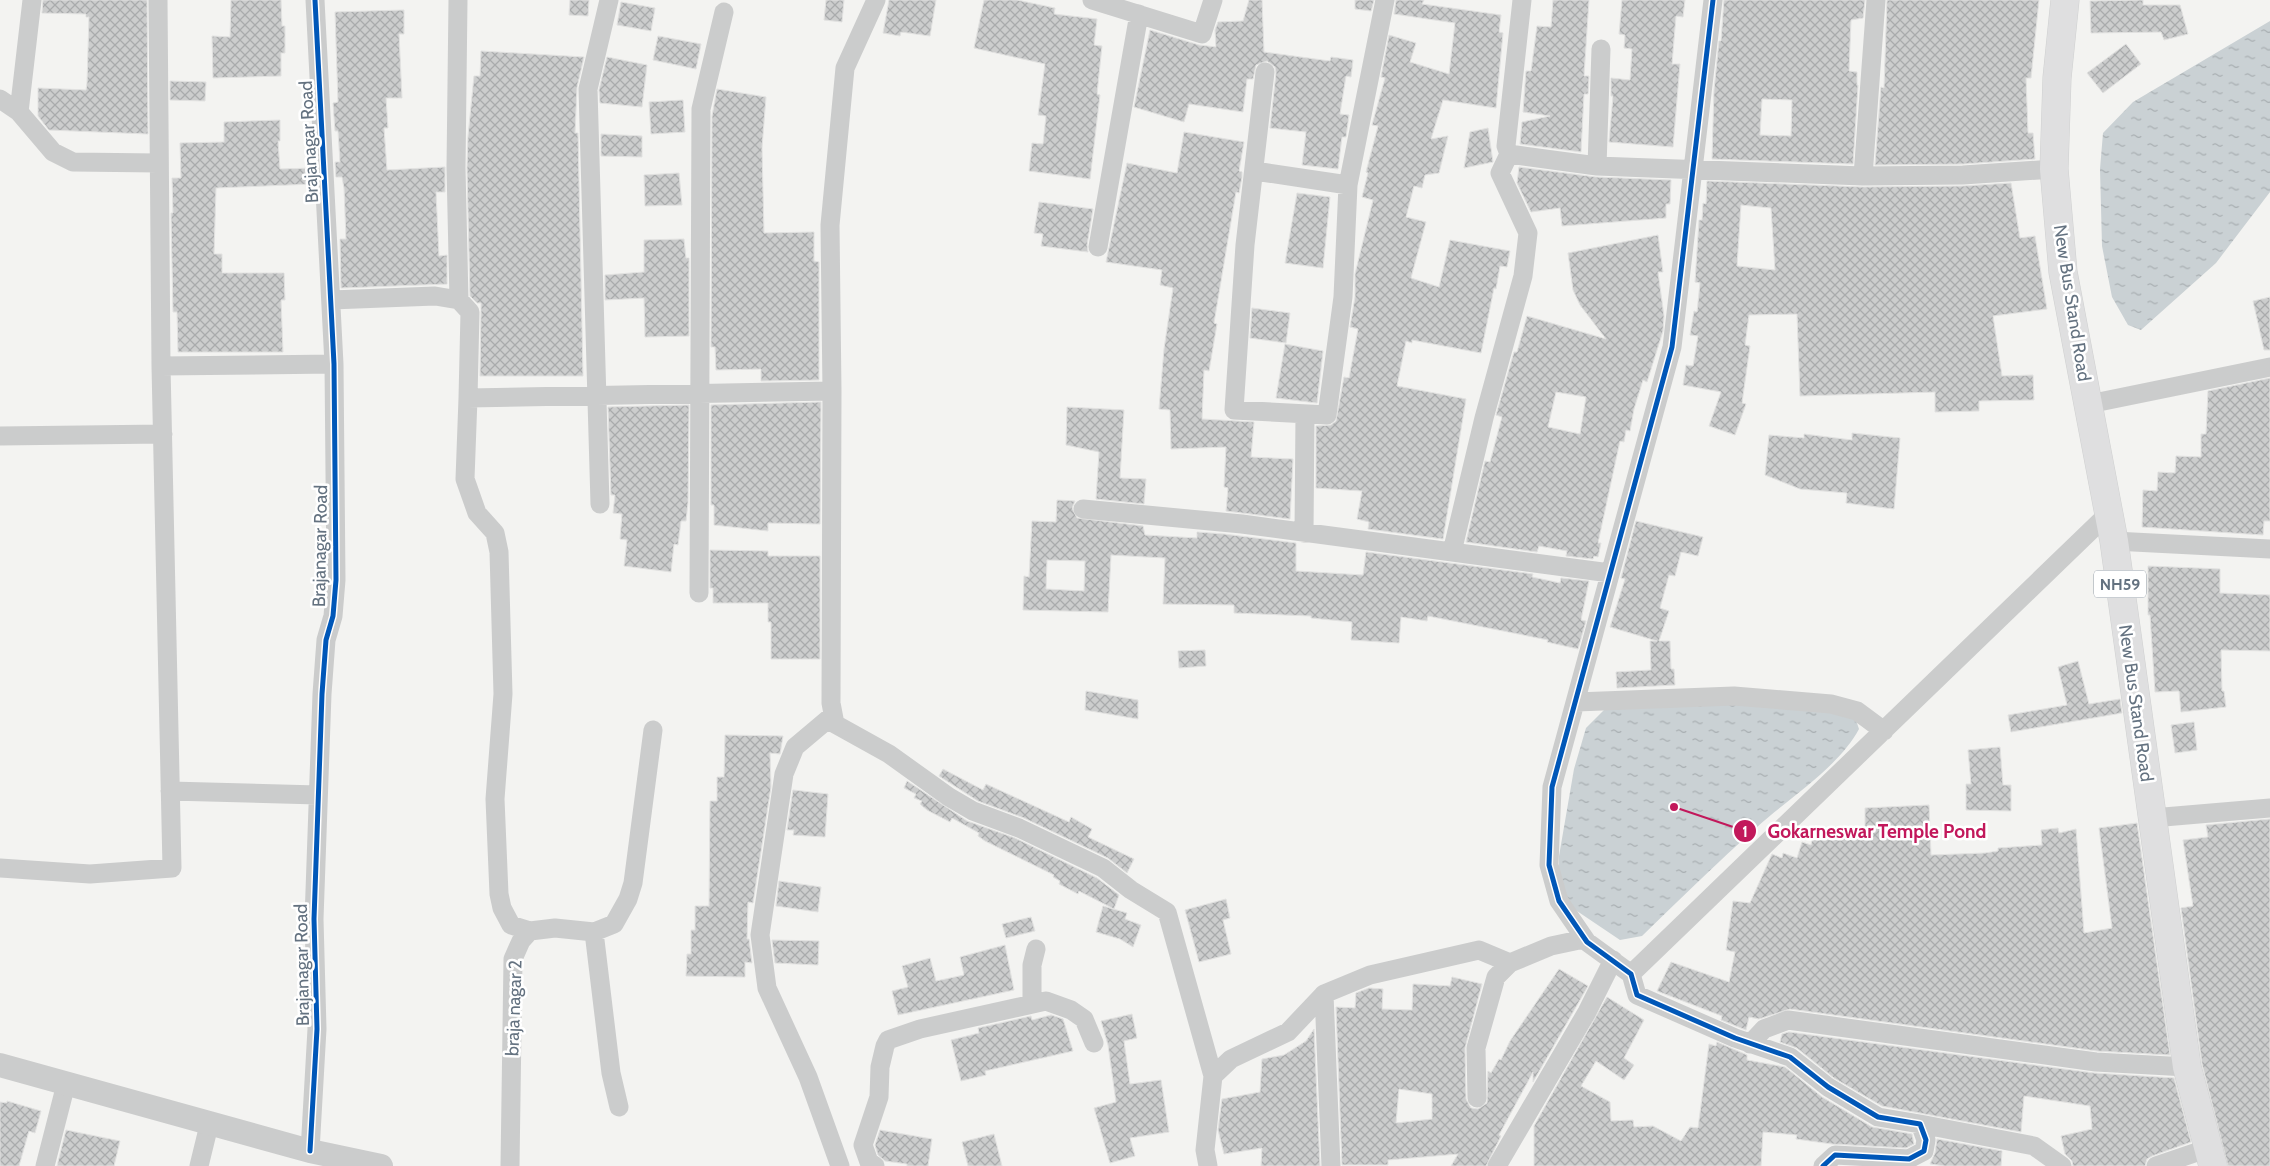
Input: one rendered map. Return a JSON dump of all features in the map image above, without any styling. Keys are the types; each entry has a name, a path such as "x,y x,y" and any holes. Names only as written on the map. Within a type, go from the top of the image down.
{"highway":[{"name":"New Bus Stand Road","path":"2064,0 2056,78 2054,169 2063,272 2114,541 2187,1067 2211,1157"}],"street":[{"path":"19,112 32,0"},
{"path":"0,868 90,874 172,868 161,366 158,0"},
{"name":"Brajanagar Road","path":"310,1152 317,1029 314,919 318,795 326,640 332,616 336,580 334,364 315,0"},
{"path":"458,0 456,168 460,300 470,312 465,479 477,513 495,533 499,552 503,694 495,799 496,866 502,908 511,925 530,931 556,928 594,932 614,924 628,899 653,730"},
{"path":"600,504 588,89 609,0"},
{"path":"876,0 845,68 830,225 832,390 831,703 835,724 889,754 949,797 973,811 1019,828 1103,868 1131,890 1167,912 1213,1076 1205,1150 1208,1166"},
{"path":"1092,0 1202,34 1213,0"},
{"path":"1265,72 1245,246 1234,410 1327,415 1343,297 1348,185 1385,0"},
{"path":"1452,552 1484,418 1523,276 1528,233 1500,173 1509,154 1506,146 1522,0"},
{"path":"1713,0 1672,347 1552,787 1549,865 1559,901 1584,939 1631,974 1637,995 1750,1044 1790,1058 1828,1087 1878,1116 2034,1146 2062,1166"},
{"path":"1864,176 1876,0"},
{"path":"699,593 702,393 701,109 724,12"},
{"path":"1098,247 1139,14"},
{"path":"1597,166 1601,49"},
{"path":"0,99 19,112 53,152 72,162 158,163"},
{"path":"1509,154 1597,166 1864,176 1963,175 2054,169"},
{"path":"1254,171 1348,185"},
{"path":"331,300 435,296 460,300"},
{"path":"161,366 334,364"},
{"path":"2089,404 2270,367"},
{"path":"468,398 832,390"},
{"path":"1304,533 1306,414"},
{"path":"0,436 163,434"},
{"path":"1083,509 1242,524 1610,574"},
{"path":"1631,974 2109,513"},
{"path":"2114,541 2270,549"},
{"path":"1576,702 1734,696 1831,704 1857,711 1884,731"},
{"path":"833,715 795,746 784,774 760,935 767,988 808,1077 840,1166"},
{"path":"170,791 318,795"},
{"path":"2152,818 2270,808"},
{"name":"braja nagar 2","path":"510,1166 513,959 521,941 530,931"},
{"path":"594,932 611,1073 619,1107"},
{"path":"1476,1098 1476,1048 1496,977 1510,963 1551,946 1584,939"},
{"path":"1032,1004 1032,965 1036,949"},
{"path":"1213,1076 1231,1059 1288,1032 1324,994 1370,975 1479,950 1510,963"},
{"path":"1496,1166 1587,1012 1613,960"},
{"path":"1324,994 1326,1098 1331,1166"},
{"path":"875,1166 869,1162 863,1145 879,1097 880,1066 888,1040 904,1033 1046,1001 1070,1010 1084,1019 1094,1043"},
{"path":"1750,1044 1764,1030 1788,1020 2096,1062 2187,1067"},
{"path":"0,1065 310,1152 381,1166"},
{"path":"45,1166 66,1084"},
{"path":"1823,1166 1835,1155 1909,1159 1924,1151 1926,1140 1920,1124"},
{"path":"199,1166 209,1125"},
{"path":"2156,1166 2211,1157"}],"water":[{"path":"2270,21 2270,192 2216,263 2141,330 2128,325 2112,297 2102,246 2100,169 2103,133 2133,102"},
{"path":"1714,699 1837,711 1856,720 1859,729 1839,757 1826,770 1757,827 1642,936 1620,940 1571,907 1559,875 1559,856 1574,769 1586,728 1605,709"}],"building":[{"path":"43,0 147,0 148,134 49,130 38,116 38,88 86,90 87,83 89,17 86,17 86,14 42,13"},
{"path":"231,0 281,0 282,26 285,26 285,53 281,53 281,76 213,78 212,36 230,37"},
{"path":"570,0 589,0 588,16 569,15"},
{"path":"826,0 844,0 842,22 824,20"},
{"path":"889,0 936,0 930,36 901,32 900,36 883,33"},
{"path":"984,0 1017,0 1055,8 1054,14 1097,19 1094,45 1102,46 1097,94 1100,95 1090,179 1029,171 1032,143 1043,144 1046,116 1038,115 1045,64 974,48"},
{"path":"1249,0 1262,0 1264,52 1330,61 1331,57 1353,60 1351,77 1346,76 1340,114 1349,115 1346,137 1342,137 1338,169 1302,165 1306,132 1270,128 1276,73 1275,67 1267,61 1256,65 1253,79 1247,79 1243,112 1189,104 1184,122 1134,107 1150,30 1199,45 1216,47 1215,30 1218,22 1243,21"},
{"path":"1355,0 1374,0 1371,11 1355,9"},
{"path":"1396,0 1424,0 1422,4 1501,15 1499,32 1503,33 1496,108 1443,100 1431,139 1448,136 1439,173 1425,175 1422,188 1414,186 1406,217 1426,222 1411,278 1439,287 1450,240 1510,251 1507,267 1500,266 1481,353 1412,340 1412,343 1406,341 1397,386 1466,399 1443,539 1368,529 1369,522 1357,519 1362,491 1316,488 1316,426 1331,425 1336,421 1344,377 1349,378 1358,329 1350,327 1355,297 1355,274 1373,200 1362,197 1368,173 1366,172 1378,126 1372,125 1385,78 1381,77 1389,35 1416,43 1410,62 1449,74 1455,23 1394,14"},
{"path":"1553,0 1589,0 1584,76 1589,76 1588,94 1584,94 1581,152 1520,144 1522,122 1550,116 1523,112 1526,71 1531,71 1537,26 1551,27"},
{"path":"1622,0 1685,0 1683,17 1676,16 1672,64 1680,64 1673,147 1609,142 1613,96 1611,96 1611,78 1630,80 1632,49 1624,48 1625,35 1619,34"},
{"path":"1724,0 1865,0 1863,18 1851,20 1849,71 1857,72 1858,85 1853,164 1712,159 1714,90 1719,41 1721,41","holes":["1762,99 1792,100 1791,136 1760,135"]},
{"path":"1887,0 2039,0 2031,78 2026,78 2028,133 2033,133 2035,159 1963,164 1875,165 1881,87 1884,88"},
{"path":"2143,0 2143,5 2180,5 2188,34 2164,40 2161,32 2091,33 2090,1"},
{"path":"621,2 655,8 651,31 617,25"},
{"path":"404,10 404,34 399,34 402,98 386,98 388,128 384,128 387,170 445,167 445,192 436,192 439,256 447,255 447,284 341,288 340,239 346,239 344,188 342,177 336,177 335,162 340,162 338,131 335,131 333,103 338,102 335,12"},
{"path":"658,36 701,44 696,69 653,60"},
{"path":"2126,44 2141,64 2103,93 2087,73"},
{"path":"481,51 584,57 577,87 575,133 578,133 583,376 480,376 481,303 477,303 470,296 467,168 474,76 480,76"},
{"path":"607,57 647,65 642,107 600,103 599,90"},
{"path":"170,81 206,82 205,101 170,100"},
{"path":"717,89 766,97 762,148 764,233 814,232 814,261 819,262 819,380 761,381 761,369 716,370 715,347 711,347 712,116"},
{"path":"683,100 685,132 651,134 649,102"},
{"path":"280,120 280,141 278,141 280,169 313,168 313,184 216,188 214,254 222,254 222,273 284,273 285,300 281,300 283,352 178,352 177,312 173,312 171,213 173,213 172,178 181,178 180,143 224,142 224,122"},
{"path":"1488,128 1493,162 1464,168 1470,132"},
{"path":"1184,132 1244,142 1239,171 1242,172 1242,177 1239,193 1236,192 1214,323 1217,324 1209,371 1204,370 1202,419 1254,422 1251,457 1293,459 1290,519 1226,511 1228,488 1224,487 1226,447 1171,449 1170,410 1159,409 1164,349 1173,288 1160,285 1162,270 1106,262 1127,163 1177,173"},
{"path":"601,134 642,136 642,157 601,156"},
{"path":"1519,167 1596,177 1671,180 1670,204 1666,204 1666,218 1562,226 1560,208 1531,212 1517,183"},
{"path":"679,173 682,205 645,206 644,175"},
{"path":"1707,181 1863,187 1963,186 2011,183 2020,238 2035,236 2047,309 1993,316 2002,376 2033,375 2034,400 1979,401 1979,411 1935,412 1935,392 1800,396 1797,314 1749,315 1745,345 1750,346 1742,403 1746,404 1735,435 1709,426 1721,392 1683,385 1686,365 1693,366 1698,336 1690,335 1694,311 1697,312 1700,283 1695,282 1699,220 1702,220 1703,203 1706,204","holes":["1741,205 1771,208 1775,270 1737,266"]},
{"path":"1297,193 1330,197 1323,268 1285,263"},
{"path":"1039,202 1093,209 1087,245 1088,252 1041,246 1043,234 1034,233"},
{"path":"1658,235 1663,272 1658,272 1664,316 1663,331 1647,382 1643,380 1634,409 1630,431 1626,430 1624,442 1620,441 1598,543 1601,543 1598,557 1594,556 1593,559 1566,556 1567,551 1539,546 1537,552 1466,542 1485,461 1490,462 1502,417 1496,415 1514,352 1517,352 1527,316 1606,339 1580,305 1573,290 1568,253","holes":["1556,392 1586,397 1580,434 1548,427"]},
{"path":"684,239 686,258 689,258 689,336 645,337 644,298 605,300 605,275 644,272 644,240"},
{"path":"2270,297 2270,350 2264,350 2253,301"},
{"path":"1252,308 1290,313 1286,343 1250,338"},
{"path":"1285,344 1323,351 1317,403 1276,398"},
{"path":"2270,378 2270,521 2264,521 2263,535 2142,527 2143,490 2157,491 2158,472 2175,473 2176,456 2201,457 2201,434 2206,434 2208,391"},
{"path":"821,402 820,524 768,523 768,531 714,525 714,505 711,505 711,405"},
{"path":"689,405 688,503 686,521 681,521 678,545 674,544 671,572 624,566 627,540 620,539 622,514 613,513 615,495 611,495 608,407"},
{"path":"1067,407 1124,410 1120,478 1146,479 1144,504 1096,499 1099,452 1066,445"},
{"path":"1852,433 1900,438 1894,509 1846,503 1847,493 1800,489 1765,475 1769,435 1804,438 1804,434 1852,440"},
{"path":"1057,500 1075,501 1072,508 1077,518 1143,526 1145,535 1197,538 1197,532 1296,543 1296,571 1363,575 1366,552 1533,574 1532,577 1560,583 1561,578 1589,581 1581,620 1586,621 1578,649 1547,642 1548,640 1428,616 1427,621 1401,617 1399,643 1351,640 1352,622 1311,618 1311,616 1234,613 1234,605 1163,604 1165,558 1111,555 1108,612 1023,610 1024,576 1029,577 1032,521 1056,522","holes":["1047,560 1085,561 1084,591 1046,589"]},
{"path":"1636,521 1703,537 1698,556 1681,552 1675,576 1669,575 1660,608 1669,611 1659,641 1670,641 1671,669 1674,669 1675,685 1617,688 1616,672 1651,670 1650,641 1657,641 1610,627 1625,579 1621,578"},
{"path":"710,550 768,551 768,556 820,556 820,659 771,659 771,622 768,622 768,603 713,603 713,588 710,588"},
{"path":"2148,566 2220,569 2220,593 2270,595 2270,651 2221,650 2222,691 2224,691 2226,707 2181,712 2179,691 2155,692 2150,615 2148,615"},
{"path":"1205,650 1206,666 1179,668 1178,651"},
{"path":"2078,661 2089,704 2120,699 2122,713 2011,732 2008,715 2067,705 2058,667"},
{"path":"1086,691 1138,700 1138,719 1085,710"},
{"path":"2194,722 2197,750 2175,753 2171,725"},
{"path":"725,735 783,736 780,754 770,753 771,787 753,903 748,902 747,939 749,939 752,963 745,962 745,977 686,976 687,954 691,954 691,930 695,930 695,906 709,906 710,801 717,801 717,777 724,777"},
{"path":"2000,747 2003,785 2011,785 2011,811 1966,810 1966,784 1971,784 1968,750"},
{"path":"943,769 983,790 986,784 1069,822 1071,817 1092,829 1088,837 1134,859 1127,873 1108,858 1024,818 978,801 939,776"},
{"path":"907,781 967,821 1015,838 1097,878 1119,895 1114,909 1079,891 1078,894 1059,884 1060,881 1053,877 1054,875 985,841 978,836 979,833 952,818 950,822 927,810 920,804 922,801 914,798 916,794 904,788"},
{"path":"793,790 828,794 825,837 793,835 794,830 787,830"},
{"path":"1929,805 1931,855 1985,853 1998,851 1998,848 2042,845 2041,830 2058,828 2059,833 2076,829 2084,933 2112,928 2099,828 2137,823 2170,1055 2097,1051 1790,1009 1759,1019 1749,1017 1746,1030 1721,1020 1722,1016 1657,991 1671,962 1729,982 1735,952 1726,950 1733,901 1750,903 1772,854 1782,858 1783,853 1797,858 1802,842 1811,845 1815,827 1865,835 1865,808"},
{"path":"2270,819 2270,1166 2228,1166 2202,1064 2181,908 2193,906 2183,840 2208,837 2206,825"},
{"path":"779,881 821,887 818,912 776,906"},
{"path":"1226,899 1230,918 1223,920 1231,954 1199,962 1185,910"},
{"path":"1103,906 1127,913 1125,919 1141,925 1133,947 1120,939 1096,932"},
{"path":"1031,917 1035,931 1006,938 1002,924"},
{"path":"772,940 819,941 818,965 775,963"},
{"path":"1005,945 1014,990 898,1015 892,991 908,987 902,966 930,958 936,981 964,975 960,957"},
{"path":"1559,969 1588,986 1533,1082 1533,1072 1499,1135 1501,1136 1486,1166 1451,1166 1458,1154 1388,1160 1388,1165 1342,1165 1336,1007 1355,1008 1356,993 1369,988 1383,989 1382,1009 1412,1010 1413,984 1450,986 1452,977 1482,984 1465,1048 1466,1099 1471,1108 1478,1109 1487,1103 1488,1071 1491,1073 1499,1059 1501,1060 1510,1041","holes":["1399,1089 1432,1094 1432,1119 1396,1123"]},
{"path":"1607,997 1644,1020 1624,1058 1634,1065 1624,1080 1596,1061 1581,1086 1610,1102 1611,1121 1633,1120 1634,1127 1653,1126 1681,1141 1690,1127 1698,1128 1709,1044 1716,1046 1717,1042 1747,1055 1747,1060 1785,1067 1822,1097 1872,1127 1912,1134 1914,1144 1906,1148 1832,1144 1796,1139 1797,1135 1763,1132 1761,1166 1534,1166 1534,1126"},
{"path":"1132,1014 1137,1038 1124,1041 1130,1084 1161,1080 1169,1132 1130,1138 1135,1156 1110,1163 1094,1108 1116,1102 1108,1045 1101,1021"},
{"path":"1051,1015 1063,1019 1073,1051 985,1071 986,1075 961,1081 951,1040 979,1033 978,1028 1031,1016 1032,1020"},
{"path":"1314,1029 1320,1166 1261,1166 1262,1148 1224,1154 1218,1130 1222,1099 1260,1092 1262,1059 1284,1055 1306,1041"},
{"path":"1789,1032 2094,1073 2174,1078 2191,1142 2152,1156 2147,1159 2145,1166 2073,1166 2072,1161 2065,1154 2061,1136 2092,1129 2090,1106 2024,1096 2021,1132 1882,1106 1834,1078 1797,1048 1780,1042 1782,1034"},
{"path":"7,1101 41,1111 35,1133 29,1131 19,1166 0,1166 0,1102 7,1103"},
{"path":"66,1130 120,1141 114,1166 57,1166"},
{"path":"880,1130 932,1139 928,1166 907,1166 907,1164 885,1161 878,1155 875,1145"},
{"path":"994,1134 1002,1166 968,1166 962,1142"},
{"path":"1937,1139 2002,1151 2001,1166 1945,1166 1930,1164 1935,1153"}],"cycle path":[{"path":"310,1151 317,1029 314,919 322,694 326,640 333,616 336,580 334,364 315,0"},
{"path":"1713,0 1672,347 1552,787 1549,865 1559,901 1587,942 1631,974 1637,995 1735,1038 1790,1057 1828,1087 1878,1117 1920,1124 1926,1140 1924,1151 1909,1159 1835,1155 1823,1166"}],"place":[{"name":"Gokarneswar Temple Pond","path":"1674,807"}]}
